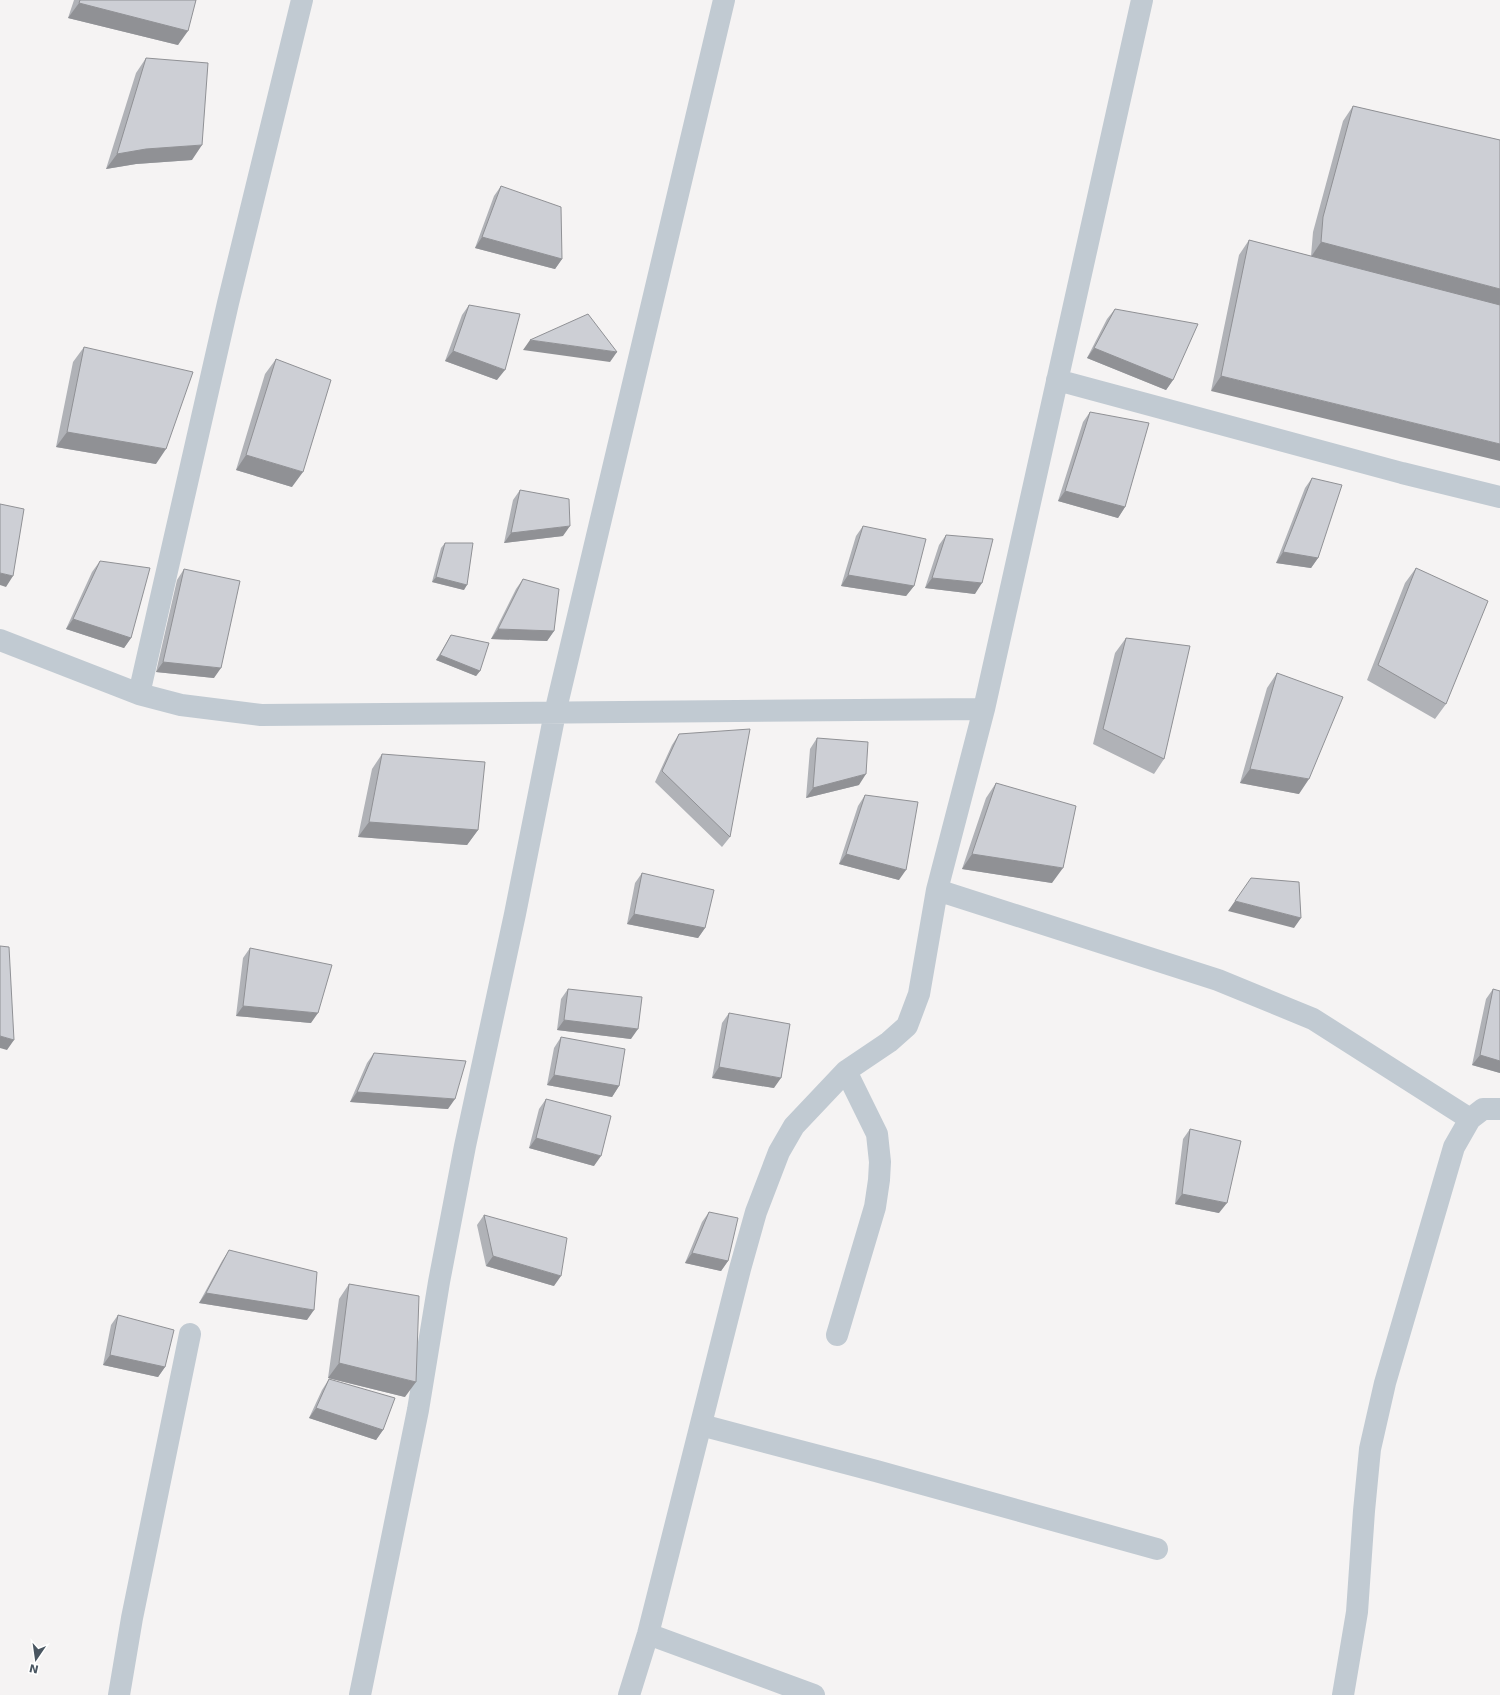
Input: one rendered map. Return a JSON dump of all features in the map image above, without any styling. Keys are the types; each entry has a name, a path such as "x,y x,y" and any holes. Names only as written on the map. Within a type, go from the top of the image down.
{"street":[{"path":"139,694 228,303 302,0"},
{"path":"360,1695 418,1410 439,1282 465,1146 516,914 555,713 724,0"},
{"path":"629,1695 648,1634 752,1226 779,1152 794,1126 846,1071 889,1042 907,1026 919,994 938,890 984,709 1142,0"},
{"path":"1057,380 1500,497"},
{"path":"0,640 139,694 182,705 261,715 984,709"},
{"path":"938,890 1218,980 1313,1020 1470,1119"},
{"path":"837,1335 875,1207 880,1162 877,1134 846,1071"},
{"path":"1343,1695 1357,1612 1364,1512 1372,1442 1385,1383 1454,1147 1470,1119 1483,1109 1500,1109"},
{"path":"119,1695 132,1618 190,1334"},
{"path":"701,1425 876,1471 1157,1549"},
{"path":"648,1634 814,1695"}],"building":[{"path":"80,0 196,0 188,31 79,3"},
{"path":"146,58 208,63 202,145 146,149 117,154"},
{"path":"1353,106 1500,140 1500,289 1321,242 1323,217"},
{"path":"501,186 561,207 562,259 482,237"},
{"path":"1249,240 1500,305 1500,444 1221,376"},
{"path":"469,305 520,314 505,370 453,351"},
{"path":"1115,309 1198,324 1173,380 1094,348"},
{"path":"588,314 617,352 530,340"},
{"path":"84,347 193,372 166,449 67,432"},
{"path":"276,359 331,380 303,472 246,455"},
{"path":"1090,412 1149,423 1125,507 1065,491"},
{"path":"1312,478 1342,485 1318,558 1283,552"},
{"path":"520,490 569,499 570,526 511,533"},
{"path":"0,504 24,509 13,576 0,573"},
{"path":"863,526 926,539 914,586 848,575"},
{"path":"946,535 993,539 982,583 932,578"},
{"path":"445,543 473,543 467,585 436,577"},
{"path":"100,561 150,568 131,638 73,619"},
{"path":"1416,568 1488,601 1446,704 1378,665"},
{"path":"184,569 240,581 221,668 163,662"},
{"path":"523,579 559,589 554,631 498,629"},
{"path":"451,635 489,643 480,671 440,655"},
{"path":"1126,638 1190,646 1164,759 1103,729"},
{"path":"1277,673 1343,697 1309,779 1250,769"},
{"path":"750,729 730,837 662,771 679,734"},
{"path":"817,738 868,742 866,774 813,788"},
{"path":"382,754 485,762 478,830 369,822"},
{"path":"996,783 1076,806 1063,868 972,854"},
{"path":"865,795 918,802 906,870 846,854"},
{"path":"642,873 714,890 705,928 634,914"},
{"path":"1251,878 1299,882 1301,918 1235,901"},
{"path":"0,946 9,947 14,1040 0,1036"},
{"path":"250,948 332,965 318,1013 243,1006"},
{"path":"568,989 642,997 638,1029 564,1020"},
{"path":"1493,989 1500,991 1500,1061 1480,1055"},
{"path":"729,1013 790,1024 781,1078 719,1067"},
{"path":"561,1037 625,1049 619,1086 554,1075"},
{"path":"374,1053 466,1061 455,1099 357,1092"},
{"path":"546,1099 611,1116 601,1156 536,1138"},
{"path":"1190,1129 1241,1141 1227,1203 1182,1194"},
{"path":"709,1212 738,1218 728,1261 692,1253"},
{"path":"484,1215 567,1238 561,1276 493,1256"},
{"path":"229,1250 317,1272 314,1310 206,1293"},
{"path":"349,1284 419,1296 416,1382 339,1363"},
{"path":"118,1315 174,1330 165,1367 110,1355"},
{"path":"329,1379 395,1398 383,1430 316,1408"}]}
